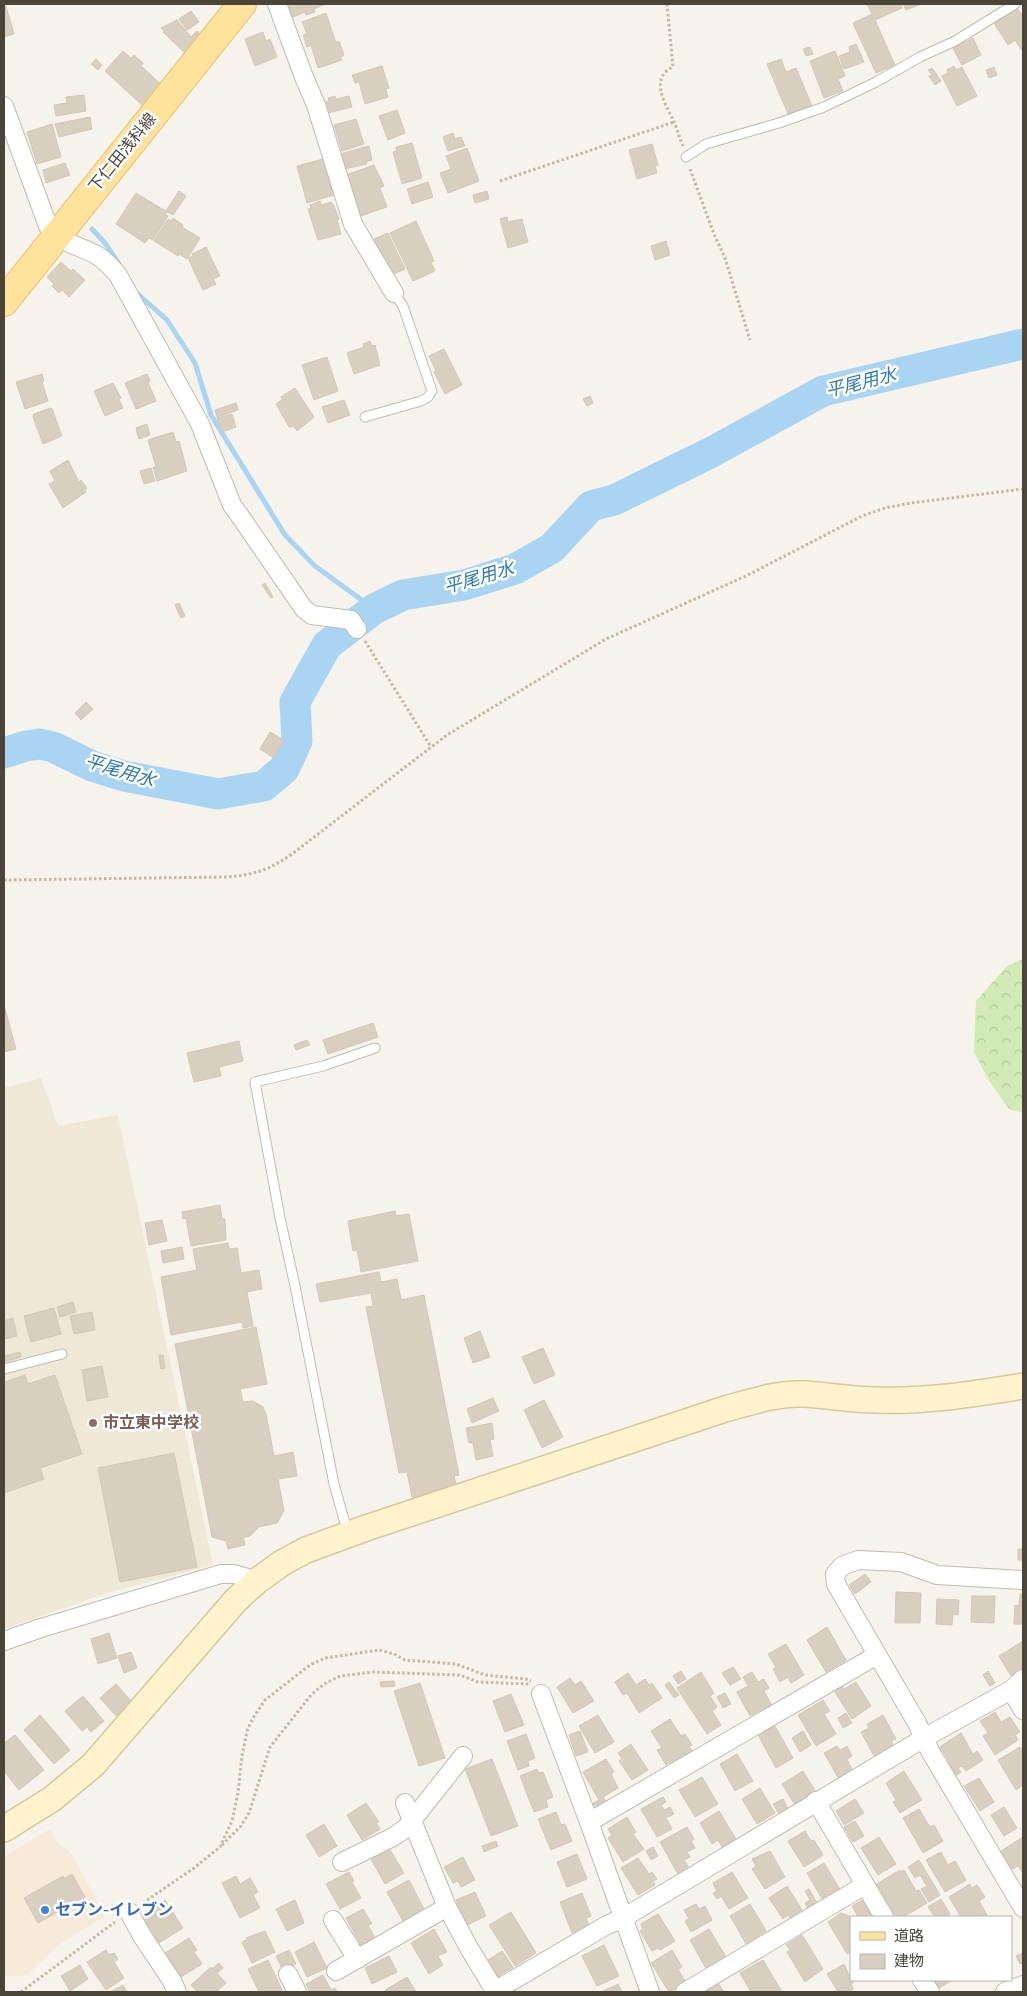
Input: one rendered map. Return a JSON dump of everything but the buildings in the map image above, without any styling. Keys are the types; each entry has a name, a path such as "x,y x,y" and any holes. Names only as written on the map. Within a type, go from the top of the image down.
{"main road":[{"name":"下仁田浅科線","path":"4,302 242,4"}],"street":[{"path":"278,4 316,105 353,224 394,293"},
{"path":"4,106 48,226 56,236 97,256 118,275 200,424 232,505 304,609 312,615 354,624"},
{"path":"4,1830 52,1799 93,1765 210,1628 257,1581 306,1550 348,1534 725,1409 777,1396 802,1394 893,1400 954,1397 1023,1386"},
{"path":"1023,1580 937,1576 901,1562 858,1560 842,1566 835,1574 836,1584 1023,1908"},
{"path":"4,1641 41,1628 221,1574 234,1574 257,1581"},
{"path":"589,1822 877,1655"},
{"path":"405,1802 447,1906 469,1948 504,1990 607,1925 623,1918 816,1801 1017,1684 1023,1710"},
{"path":"541,1694 650,1992"},
{"path":"342,1862 393,1837 412,1821 463,1756"},
{"path":"816,1801 883,1916"},
{"path":"685,1992 865,1885"},
{"path":"336,1972 447,1906"},
{"path":"129,1912 142,1936 172,1981 176,1992"},
{"path":"333,1920 357,1959"},
{"path":"288,1974 297,1992"},
{"path":"923,1981 930,1992"},
{"path":"1005,1992 1023,1985"}],"lane":[{"path":"686,157 706,144 779,123 824,107 876,82 920,57 956,41 1015,4"},
{"path":"365,416 421,401 428,397 432,391 402,306 394,293"},
{"path":"348,1534 334,1484 280,1218 255,1082 323,1066 375,1048"},
{"path":"4,1369 62,1354"}],"path":[{"path":"667,4 673,67 666,70 662,77 660,89 674,122 714,234 726,258 750,340"},
{"path":"500,182 674,122"},
{"path":"4,880 226,878 257,874 292,854 447,735 606,640 746,576 862,516 885,508 912,503 1023,488"},
{"path":"354,624 431,747"},
{"path":"220,1847 232,1821 247,1731 253,1718 266,1700 310,1666 324,1658 379,1650 394,1654 405,1660 456,1664 485,1675 526,1679 537,1684 541,1694"},
{"path":"21,1992 129,1912 194,1868 237,1832 249,1813 270,1747 311,1695 324,1684 340,1676 373,1672 460,1675 478,1682 530,1684 541,1694"}],"shaded area":[{"name":"市立東中学校","path":"41,1078 58,1126 118,1115 213,1565 107,1593 4,1629 4,1088"},
{"path":"50,1829 58,1844 71,1853 105,1916 61,1943 27,1975 4,1977 4,1857"}],"green space":[{"path":"1023,959 1023,1113 1009,1109 988,1079 974,1052 976,1001 1007,966"}],"waterway":[{"path":"92,229 105,243 119,264"},
{"path":"138,294 167,320 195,363 211,415 285,535 315,566 374,609"},
{"name":"平尾用水","path":"4,753 40,744 53,747 92,766 124,776 218,794 264,786 284,769 297,741 295,702 327,645 374,609 403,595 464,585 515,569 552,548 591,506 614,500 710,453 823,391 1023,344"}],"place":[{"name":"市立東中学校","path":"93,1423"},
{"name":"セブン-イレブン","path":"45,1910"}]}
